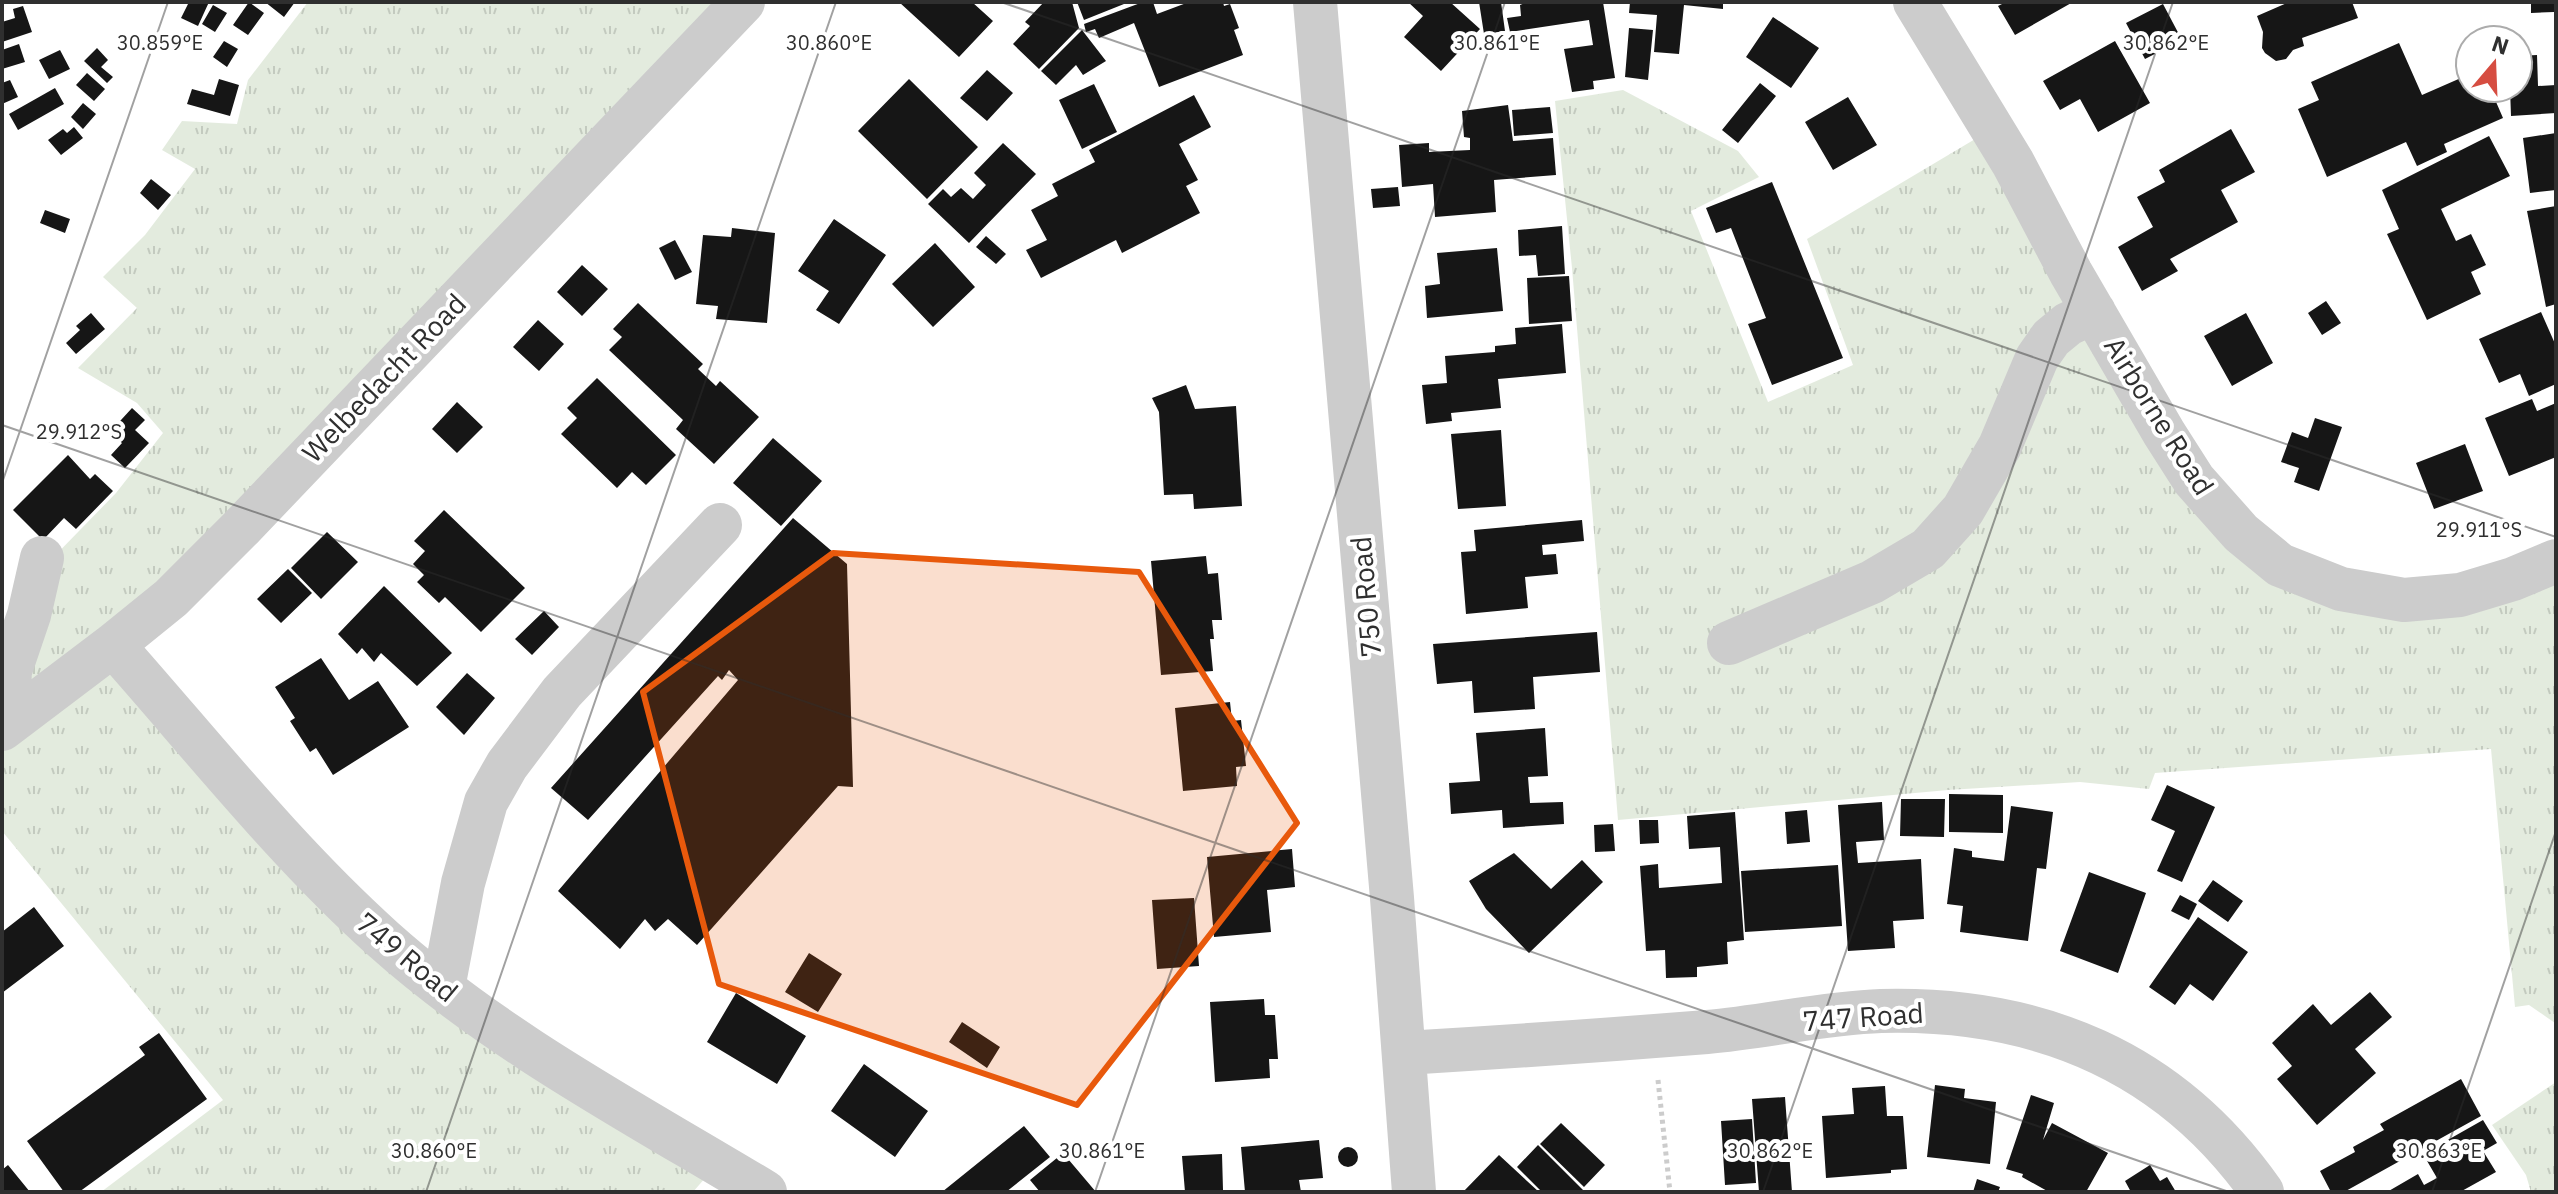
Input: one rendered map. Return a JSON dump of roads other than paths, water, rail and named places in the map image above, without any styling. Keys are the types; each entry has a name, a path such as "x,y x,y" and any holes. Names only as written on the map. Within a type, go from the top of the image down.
{"street":[{"name":"Welbedacht Road","path":"4,727 171,598 743,2"},
{"name":"750 Road","path":"1315,2 1405,1053 1414,1192"},
{"name":"Airborne Road","path":"1915,2 2013,163 2094,312 2194,480 2241,533 2280,565 2341,589 2404,600 2460,595 2513,579 2556,561"},
{"path":"1729,643 1872,582 1928,549 1963,510 2000,446 2037,358 2051,338 2068,324 2094,312"},
{"path":"443,988 463,883 486,802 507,765 562,692 720,525"},
{"path":"4,727 10,671 29,615 42,558"},
{"name":"749 Road","path":"113,645 334,894 443,988 484,1020 559,1069 765,1192"},
{"name":"747 Road","path":"1405,1053 1653,1035 1878,1011 1947,1011 2004,1019 2106,1054 2164,1091 2202,1121 2236,1155 2262,1192"}]}
